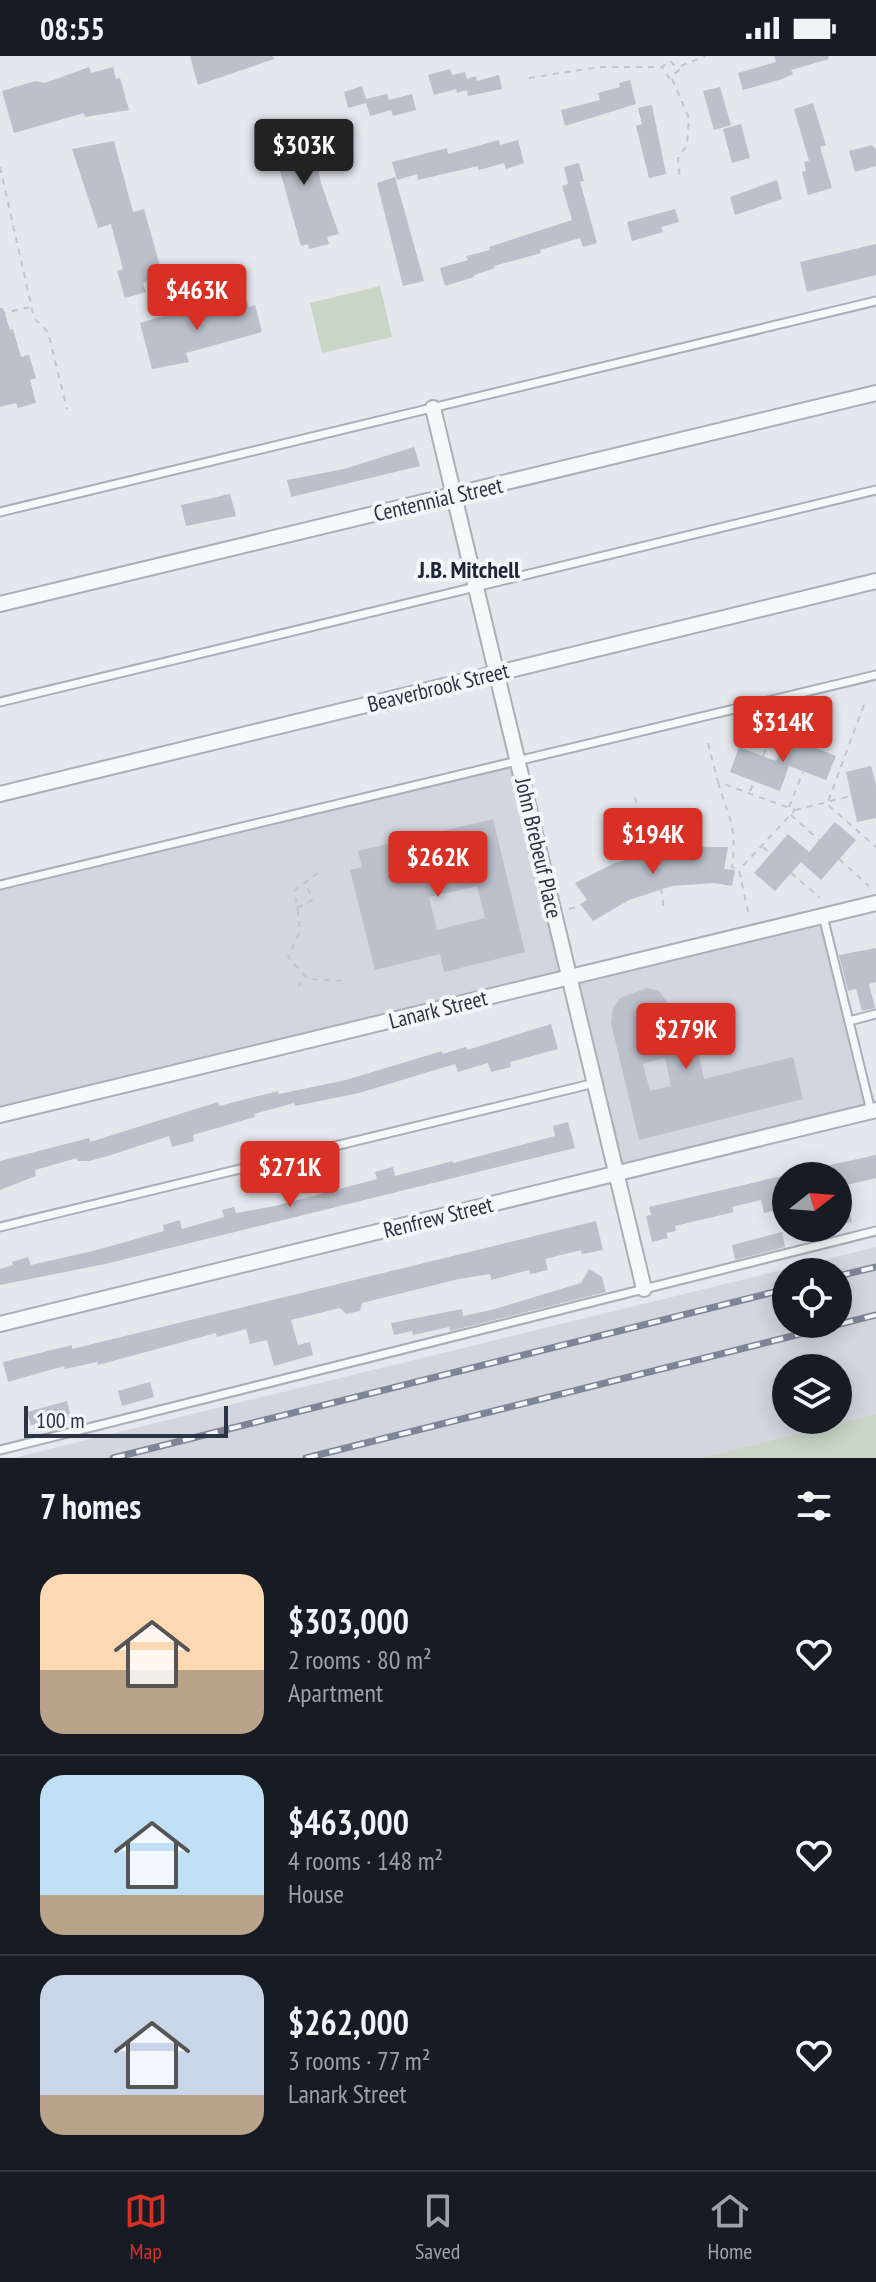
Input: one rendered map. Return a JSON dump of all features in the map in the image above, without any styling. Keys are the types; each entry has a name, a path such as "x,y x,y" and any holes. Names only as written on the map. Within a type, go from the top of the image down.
{"street":[{"name":"Centennial Street","path":"0,604 876,393"},
{"name":"John Brebeuf Place","path":"433,408 644,1289"},
{"name":"Beaverbrook Street","path":"0,794 876,581"},
{"name":"Lanark Street","path":"0,1115 876,903"},
{"name":"Renfrew Street","path":"0,1324 873,1111"}],"lane":[{"path":"0,512 876,301"},
{"path":"0,702 876,490"},
{"path":"0,885 876,675"},
{"path":"823,916 873,1111"},
{"path":"849,1021 876,1014"},
{"path":"0,1227 595,1083"},
{"path":"0,1450 876,1231"}],"path":[{"path":"669,56 678,67"},
{"path":"672,77 678,67 705,56"},
{"path":"529,78 599,67 662,67 670,61"},
{"path":"662,67 664,75 672,77"},
{"path":"672,77 689,118 687,145 678,159 680,180"},
{"path":"0,167 34,318 48,332 67,409"},
{"path":"0,314 31,307"},
{"path":"828,802 864,705"},
{"path":"812,746 824,715"},
{"path":"763,756 774,727"},
{"path":"708,743 734,827 732,867"},
{"path":"789,807 803,772"},
{"path":"718,782 795,810"},
{"path":"750,792 754,782"},
{"path":"739,870 795,810 851,796"},
{"path":"635,797 646,853"},
{"path":"828,802 876,847"},
{"path":"791,815 819,840"},
{"path":"762,846 771,854"},
{"path":"839,859 869,886"},
{"path":"725,866 739,870"},
{"path":"739,870 749,916"},
{"path":"318,873 295,890 300,931 288,957 303,976 327,983 344,981"},
{"path":"791,873 820,898"},
{"path":"297,908 312,900 304,881"},
{"path":"661,888 664,910"},
{"path":"569,909 581,906"},
{"path":"299,987 303,976"}],"shaded area":[{"path":"518,761 570,977 823,916 871,1111 617,1174 570,978 0,1115 0,885"},
{"path":"876,1247 876,1414 852,1420 852,1354 772,1354 772,1434 796,1434 701,1458 13,1458 772,1272 772,1338 852,1338 852,1258 831,1258"}],"green space":[{"path":"380,286 392,337 322,353 310,303"},
{"path":"876,1414 876,1458 701,1458 796,1434 852,1434 852,1420"}],"building":[{"path":"190,56 273,56 274,59 198,85"},
{"path":"774,56 828,56 829,59 791,70 793,74 782,79 743,90 738,73 776,62"},
{"path":"89,67 91,73 113,67 116,79 120,78 129,110 85,117 84,113 14,133 2,91 35,81 45,83"},
{"path":"450,69 452,75 465,72 467,79 476,76 477,81 499,75 502,89 468,96 467,90 457,93 456,89 434,95 428,75"},
{"path":"630,80 636,104 565,126 561,110 600,100 598,93 620,87 619,83"},
{"path":"362,86 366,99 387,94 389,100 412,94 416,110 393,116 391,110 370,116 366,103 348,108 344,92"},
{"path":"720,87 731,125 714,130 703,91"},
{"path":"813,103 826,145 820,147 832,188 808,195 802,172 806,171 804,162 809,161 794,109"},
{"path":"652,105 666,174 649,178 636,126 642,124 638,108"},
{"path":"741,124 750,158 732,163 723,129"},
{"path":"295,126 297,133 310,129 321,183 339,234 327,237 329,244 309,249 308,244 301,246 271,139 279,137 277,131"},
{"path":"499,140 500,145 518,140 524,163 506,169 504,163 418,180 417,174 397,180 392,162 447,148 448,154"},
{"path":"114,141 133,212 144,209 163,277 143,283 146,292 125,298 117,271 123,269 111,224 98,228 72,149"},
{"path":"872,145 876,149 876,166 855,172 849,151"},
{"path":"579,163 584,181 580,182 597,243 583,247 580,238 494,266 474,277 445,286 440,268 468,260 466,256 490,250 489,247 572,220 562,186 568,184 564,167"},
{"path":"395,177 424,281 403,286 377,183"},
{"path":"777,180 782,199 735,215 730,197"},
{"path":"675,209 679,222 661,227 663,232 632,241 627,222"},
{"path":"876,244 876,275 807,292 800,262"},
{"path":"246,299 249,307 255,305 262,332 186,353 189,362 152,369 140,323 182,311 183,316"},
{"path":"0,308 3,308 10,330 13,329 21,357 29,355 36,378 30,380 36,403 18,408 16,403 0,407"},
{"path":"414,447 420,466 291,497 287,480 344,469"},
{"path":"230,494 236,516 186,526 181,505"},
{"path":"786,736 836,756 826,780 789,766 780,791 730,772 739,747 776,761"},
{"path":"871,766 876,785 876,818 857,822 846,772"},
{"path":"493,819 525,952 444,972 440,954 375,970 350,870 362,867 358,851","holes":["477,886 485,918 437,930 429,897"]},
{"path":"835,822 856,840 821,880 801,862 775,891 754,873 788,834 809,852"},
{"path":"672,847 728,847 724,869 735,870 732,886 714,883 672,886 629,900 593,921 580,904 587,900 575,883 615,863"},
{"path":"876,948 876,982 869,984 875,1008 862,1011 856,989 848,991 839,955"},
{"path":"647,988 659,991 674,1012 690,1012 704,1079 793,1057 803,1099 639,1140 611,1023 613,1008 620,998","holes":["665,1058 671,1086 650,1091 643,1064"]},
{"path":"551,1024 558,1049 510,1062 511,1067 491,1072 488,1063 458,1072 455,1064 359,1093 295,1106 294,1103 254,1114 255,1117 193,1135 194,1141 172,1147 169,1136 89,1161 78,1161 77,1158 35,1170 36,1176 0,1190 0,1161 89,1138 90,1142 218,1102 219,1106 278,1091 279,1094 346,1080 442,1051 442,1054 466,1047 467,1050"},
{"path":"568,1122 575,1148 105,1264 0,1285 0,1269 28,1257 31,1265 93,1251 164,1231 163,1225 180,1220 182,1229 224,1217 222,1210 234,1207 236,1213 275,1206 377,1179 375,1172 393,1167 395,1176 453,1163 555,1136 553,1126"},
{"path":"876,1155 876,1178 852,1184 852,1162 844,1162"},
{"path":"772,1178 772,1211 764,1213 761,1200 732,1207 734,1212 675,1226 676,1231 666,1233 668,1238 652,1242 646,1216 651,1215 649,1207"},
{"path":"596,1221 603,1250 582,1254 581,1250 545,1259 548,1270 530,1274 529,1270 491,1280 490,1274 459,1279 362,1303 360,1311 346,1314 340,1308 291,1320 298,1345 310,1342 313,1355 274,1366 267,1340 250,1344 246,1329 217,1337 216,1333 98,1365 97,1362 65,1369 64,1366 8,1382 3,1362 72,1345 72,1349"},
{"path":"772,1235 772,1242 784,1242 785,1247 735,1260 732,1245"},
{"path":"589,1269 602,1277 606,1292 450,1331 449,1327 413,1335 412,1331 394,1335 391,1323 462,1309 463,1316 495,1309 581,1283"},
{"path":"150,1382 154,1397 122,1406 118,1391"},
{"path":"67,1401 71,1418 31,1425 27,1412"}],"railway":[{"path":"852,1273 876,1267"},
{"path":"113,1458 772,1293"},
{"path":"306,1458 876,1315"}],"district":[{"name":"J.B. Mitchell","path":"469,570"}]}
